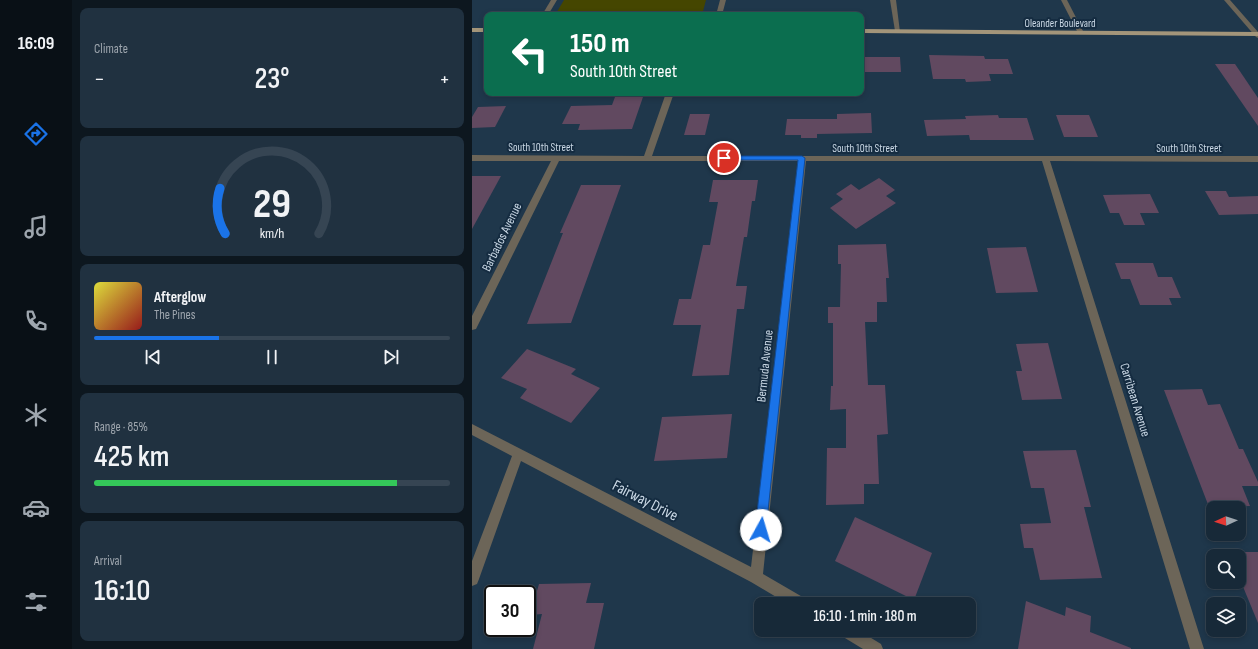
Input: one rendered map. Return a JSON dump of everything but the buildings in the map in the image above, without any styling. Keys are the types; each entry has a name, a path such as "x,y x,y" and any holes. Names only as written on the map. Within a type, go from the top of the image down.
{"main road":[{"path":"472,30 484,30"},
{"name":"Oleander Boulevard","path":"864,31 1257,34"}],"street":[{"path":"547,12 554,0"},
{"path":"720,12 723,0"},
{"path":"893,0 898,32"},
{"path":"1064,0 1081,33"},
{"path":"1227,0 1257,34"},
{"path":"647,158 669,96"},
{"name":"South 10th Street","path":"472,158 1046,160 1258,159"},
{"name":"Barbados Avenue","path":"472,326 556,158"},
{"name":"Bermuda Avenue","path":"756,577 802,158"},
{"name":"Carribean Avenue","path":"1046,160 1197,649"},
{"name":"Fairway Drive","path":"472,429 756,577 789,597"},
{"path":"472,579 518,454"},
{"path":"856,637 876,649"}],"shaded area":[{"path":"564,0 706,0 703,12 557,12"}],"route":[{"path":"724,158 802,158 761,530"}]}
